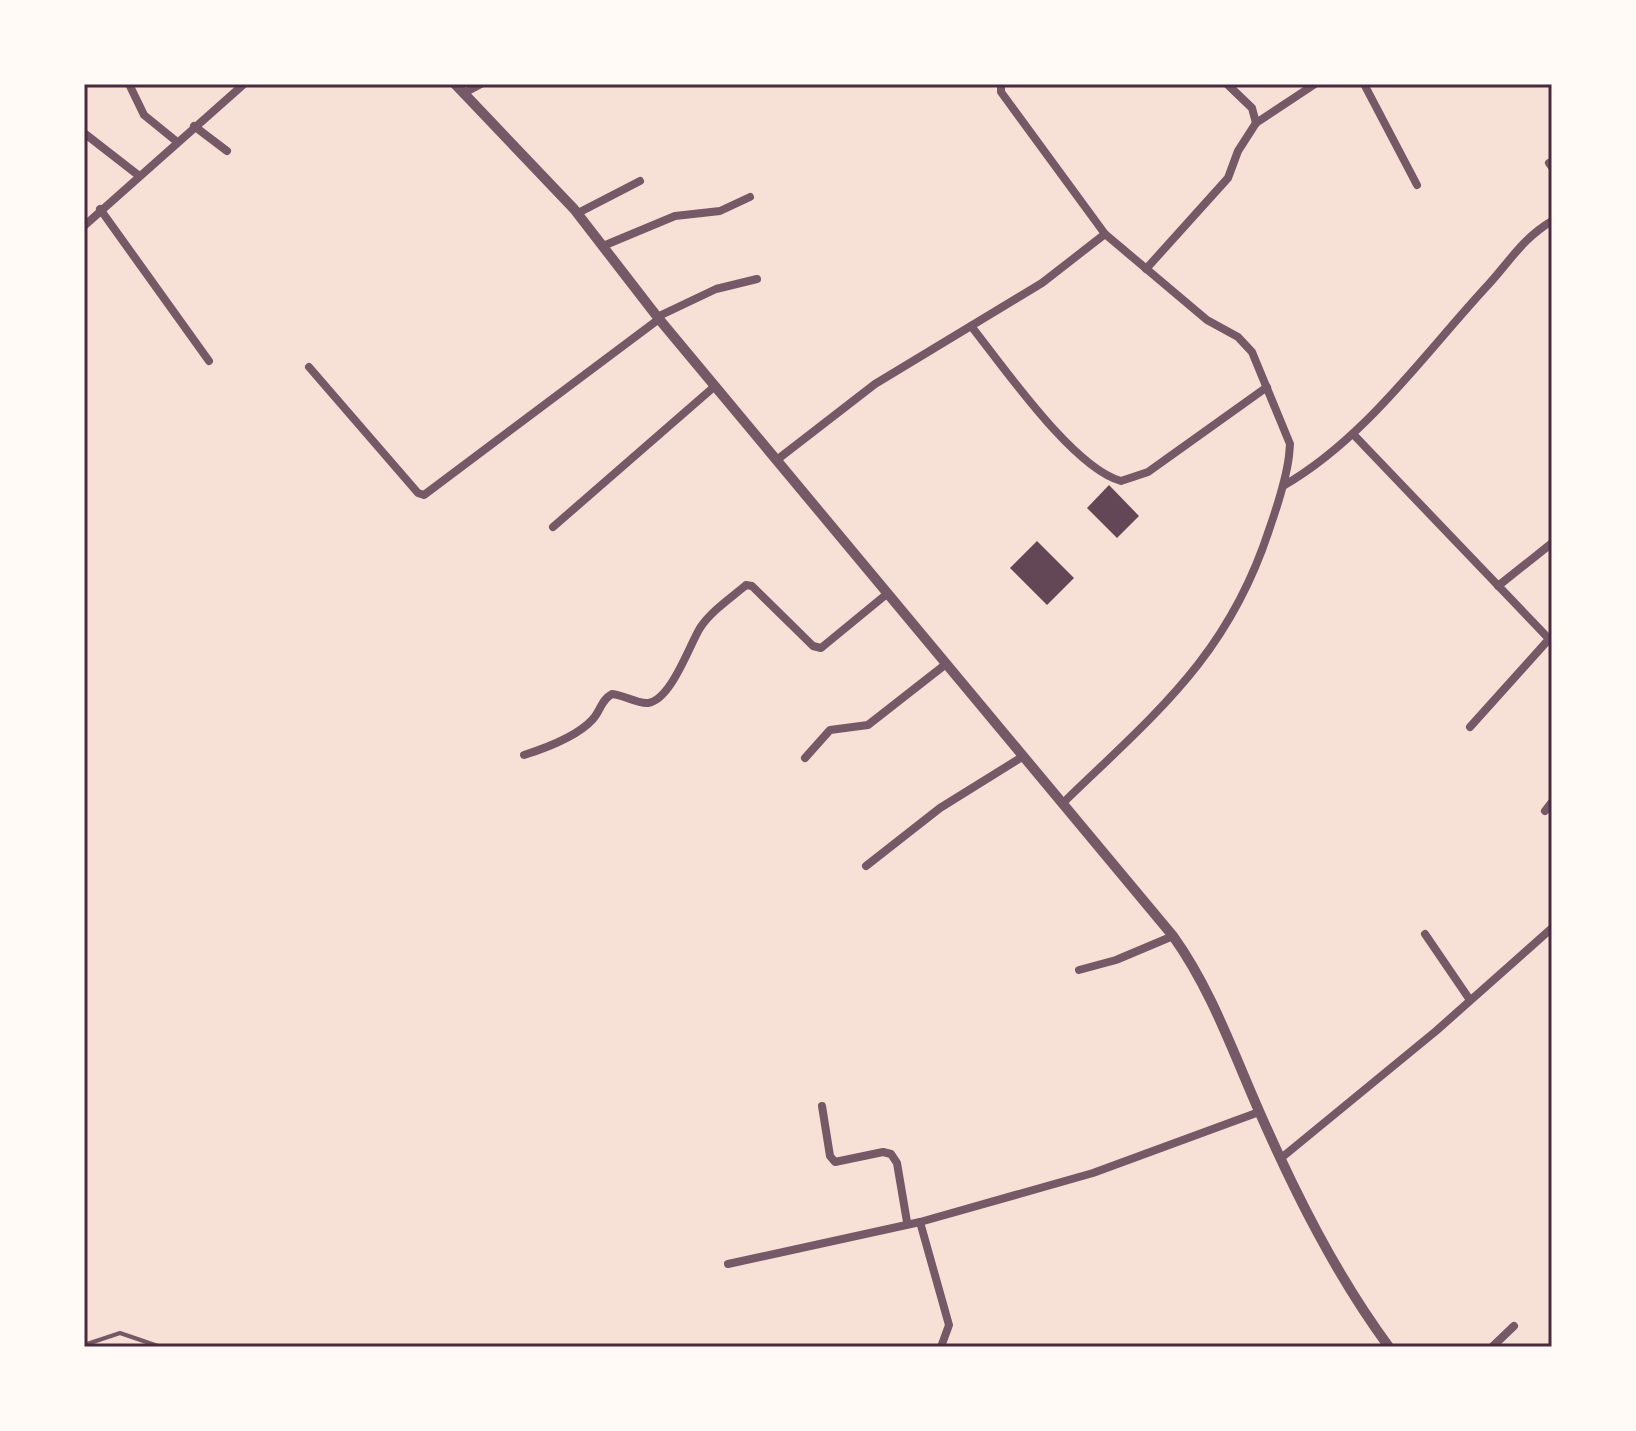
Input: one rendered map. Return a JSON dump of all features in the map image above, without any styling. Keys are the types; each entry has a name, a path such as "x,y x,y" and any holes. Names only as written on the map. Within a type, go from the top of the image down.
{"street":[{"path":"129,84 144,115 176,141"},
{"path":"84,226 176,141 244,84"},
{"path":"455,84 578,213 658,318 1173,936 1224,1030 1280,1159 1322,1242 1389,1347"},
{"path":"464,93 481,84"},
{"path":"1001,84 1001,92 1105,234 1207,320 1238,337 1252,352 1290,444 1283,486 1254,577 1220,639 1179,690 1064,802"},
{"path":"1227,84 1252,108 1256,123"},
{"path":"1146,269 1228,178 1238,151 1256,123 1315,84"},
{"path":"1364,84 1417,185"},
{"path":"194,126 227,151"},
{"path":"84,133 138,175"},
{"path":"578,213 640,181"},
{"path":"603,246 675,216 720,211 750,197"},
{"path":"100,209 209,361"},
{"path":"1283,486 1317,467 1353,434 1490,282 1518,246 1552,221"},
{"path":"778,459 875,384 1042,283 1105,234"},
{"path":"309,367 418,493 424,495 658,318 716,289 757,279"},
{"path":"971,326 1048,422 1096,468 1121,481 1148,472 1267,387"},
{"path":"553,527 715,386"},
{"path":"1353,434 1551,640 1470,727"},
{"path":"1498,586 1552,543"},
{"path":"524,755 546,748 575,732 593,719 605,698 612,694 652,703 675,677 708,618 746,585 752,586 813,646 821,648 888,593"},
{"path":"805,758 830,730 868,725 946,664"},
{"path":"866,866 940,808 1022,757"},
{"path":"1545,811 1552,802"},
{"path":"1280,1159 1552,928"},
{"path":"1425,934 1470,1000"},
{"path":"1079,970 1116,960 1173,936"},
{"path":"822,1106 830,1156 835,1162 883,1152 891,1154 897,1163 907,1222"},
{"path":"728,1264 907,1222 920,1222 1093,1173 1259,1112"},
{"path":"920,1222 949,1325 941,1347"},
{"path":"1492,1347 1514,1326"}],"lane":[{"path":"84,1346 120,1333 161,1347"}],"building":[{"path":"1109,485 1139,516 1117,538 1087,508"},
{"path":"1037,541 1074,578 1047,605 1010,568"}]}
